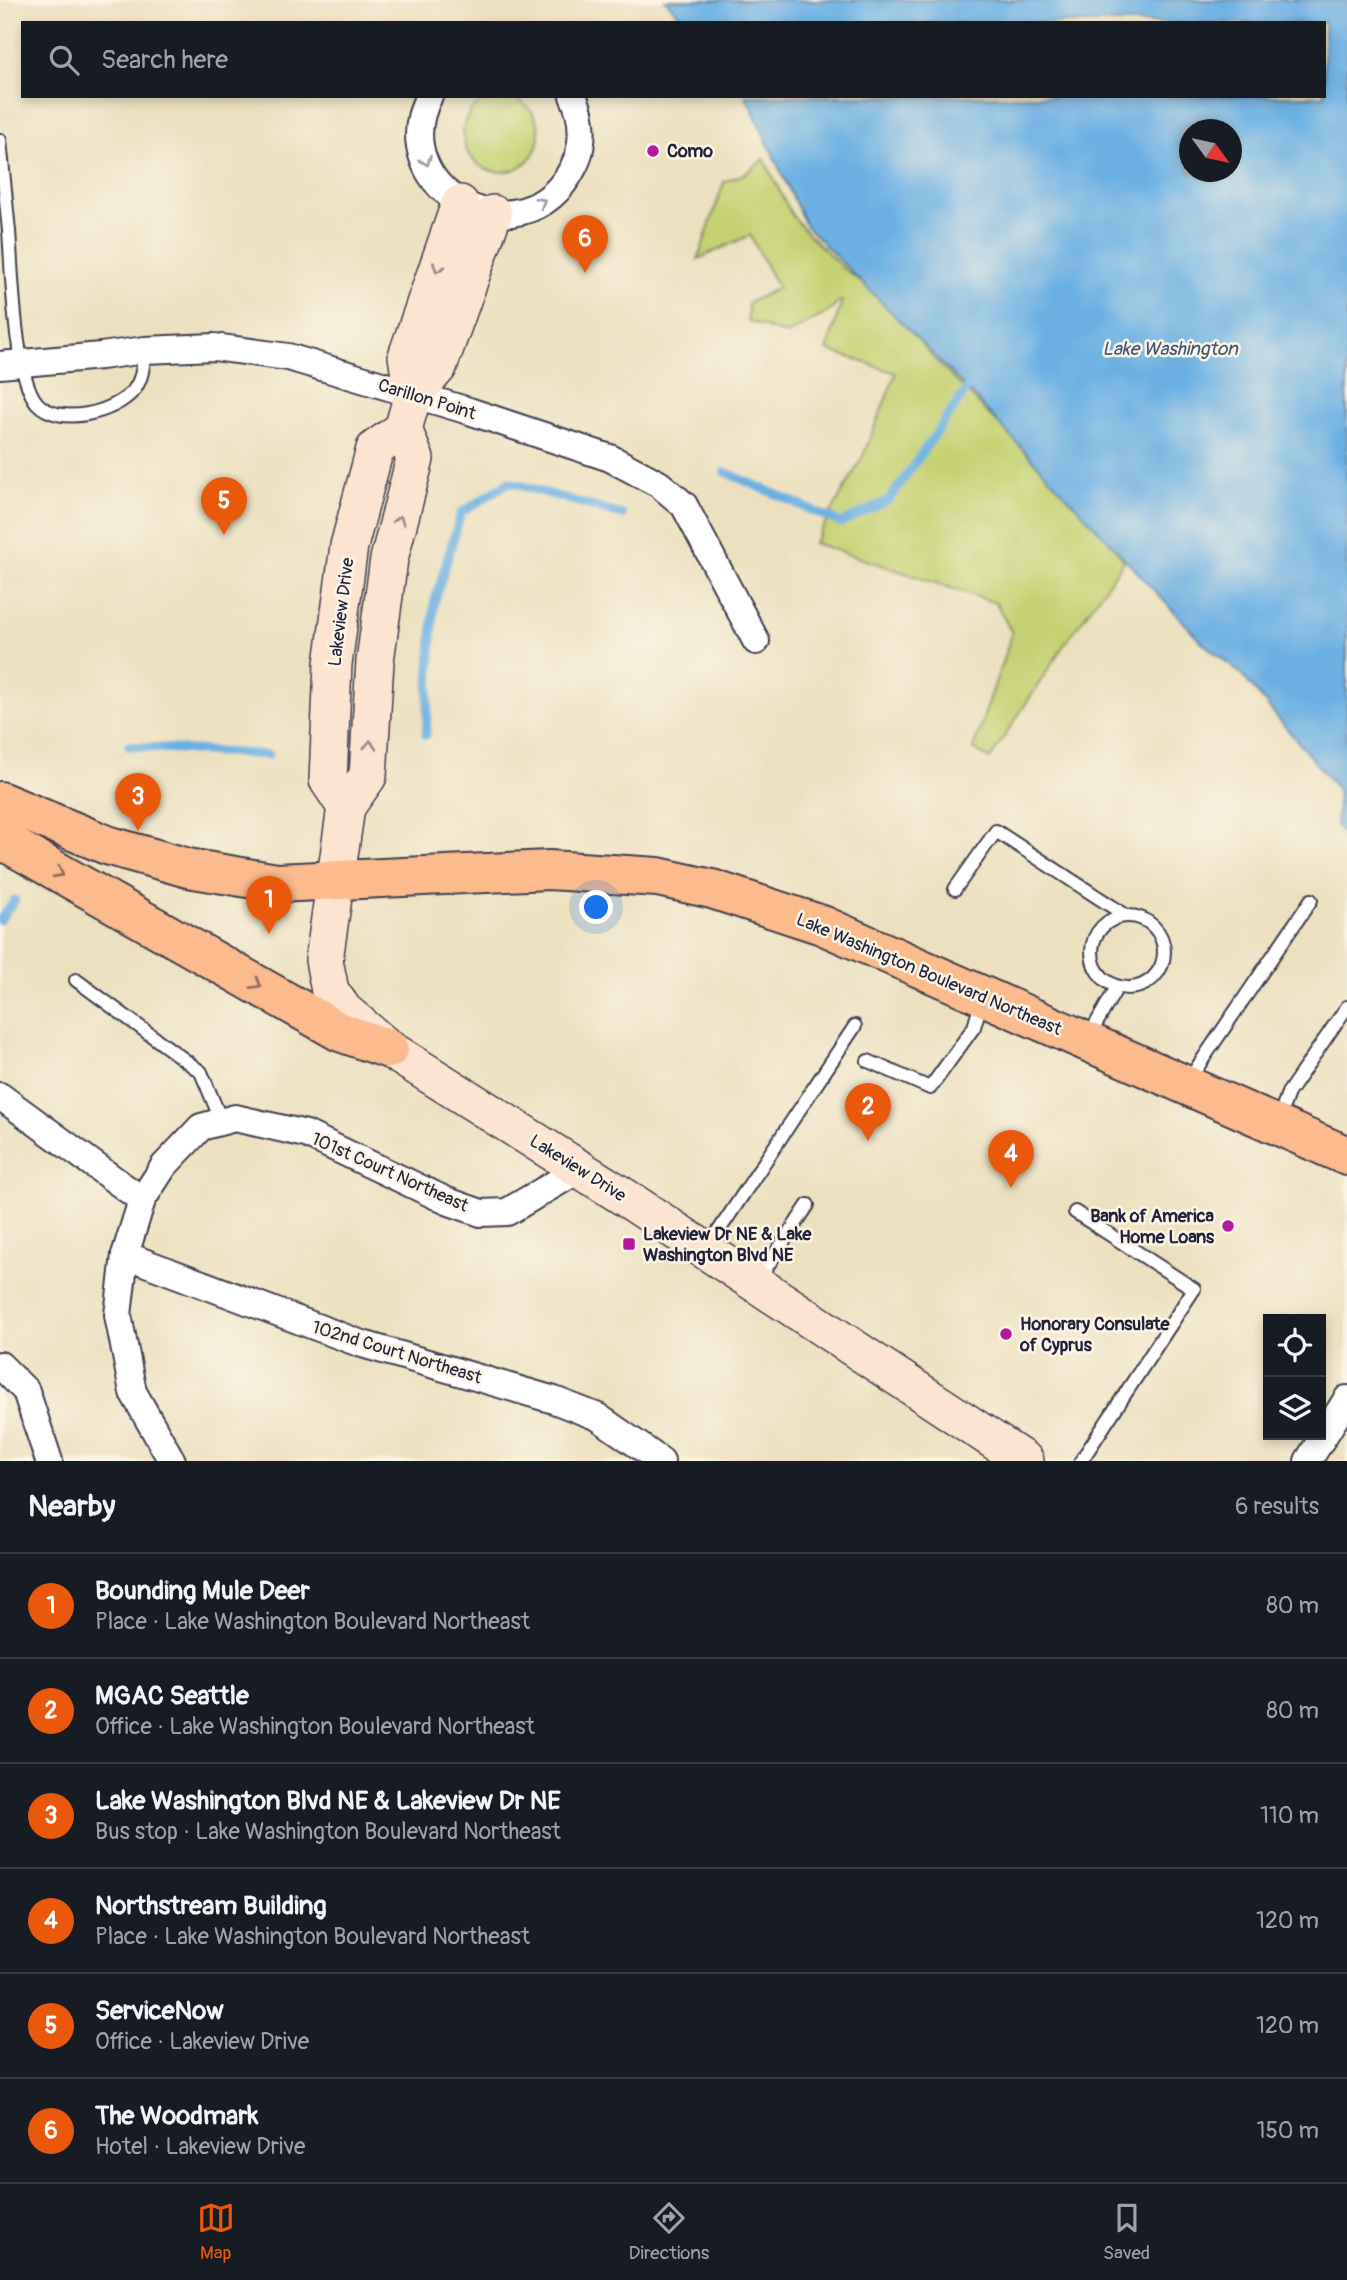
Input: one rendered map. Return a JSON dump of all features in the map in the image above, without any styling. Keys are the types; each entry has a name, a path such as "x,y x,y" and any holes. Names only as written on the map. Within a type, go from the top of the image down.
{"main road":[{"name":"Lake Washington Boulevard Northeast","path":"0,801 107,845 188,869 276,883 549,870 658,877 712,889 822,925 1347,1156"},
{"path":"0,839 340,1032 390,1049"}],"street":[{"path":"428,98 422,109 419,136 425,163 439,187 476,209 520,212 545,202 565,183 578,159 583,133 574,98"},
{"name":"Lakeview Drive","path":"476,209 439,367 408,412 375,449 349,546 332,680 328,780 346,807 324,960 330,991 344,1011 390,1049 756,1283 1025,1461"},
{"name":"Carillon Point","path":"11,364 145,350 214,347 288,357 408,412 469,411 610,458 659,484 684,505 761,648"},
{"path":"0,1096 142,1200"},
{"name":"101st Court Northeast","path":"172,1461 133,1392 118,1315 125,1255 142,1200 164,1166 201,1127 235,1118 306,1134 447,1201 481,1213 507,1212 580,1169"},
{"name":"102nd Court Northeast","path":"125,1255 359,1343 554,1399 598,1417 661,1461"},
{"path":"0,1365 26,1391 49,1461"},
{"path":"1316,1458 1347,1399"}],"lane":[{"path":"0,140 15,318 11,364 29,393 40,406 56,413 79,416 116,405 133,391 142,377 145,350"},
{"path":"955,889 996,831 1125,915"},
{"path":"1186,1084 1311,900"},
{"path":"1125,915 1149,921 1158,930 1165,952 1158,974 1140,987 1117,987 1106,981 1093,961 1095,936 1113,919 1125,915"},
{"path":"76,980 201,1072 222,1122"},
{"path":"1086,1041 1117,987"},
{"path":"868,1061 930,1088 974,1027 983,996"},
{"path":"1275,1126 1288,1093 1347,1007"},
{"path":"706,1251 855,1026"},
{"path":"756,1283 808,1205"},
{"path":"1075,1212 1194,1289 1081,1461"}],"green space":[{"path":"486,98 516,98 533,113 539,126 537,149 522,166 509,172 486,170 469,155 463,142 465,119 474,107"},
{"path":"764,159 791,214 808,234 843,268 894,308 936,361 1098,525 1124,561 1060,651 990,759 973,749 1012,633 996,603 814,543 863,456 896,373 827,350 842,301 788,335 748,321 748,303 778,288 750,235 698,259 724,182 746,173"}],"water":[{"name":"Lake Washington","path":"665,0 1347,0 1347,842 1336,825 1339,791 1241,674 1204,644 967,389 806,226 747,98 1326,98 1326,21 685,21"}],"waterway":[{"path":"725,472 841,523 889,500 975,381"},
{"path":"426,735 434,604 461,513 509,482 622,515"},
{"path":"129,746 268,755"},
{"path":"0,920 15,900"}],"place":[{"name":"Como","path":"653,151"},
{"name":"The Woodmark","path":"585,273"},
{"name":"ServiceNow","path":"224,535"},
{"name":"Lake Washington Blvd NE & Lakeview Dr NE","path":"138,831"},
{"name":"Bounding Mule Deer","path":"269,934"},
{"name":"MGAC Seattle","path":"868,1141"},
{"name":"Northstream Building","path":"1011,1188"},
{"name":"Bank of America Home Loans","path":"1228,1226"},
{"name":"Lakeview Dr NE & Lake Washington Blvd NE","path":"629,1244"},
{"name":"Honorary Consulate of Cyprus","path":"1006,1334"}]}
